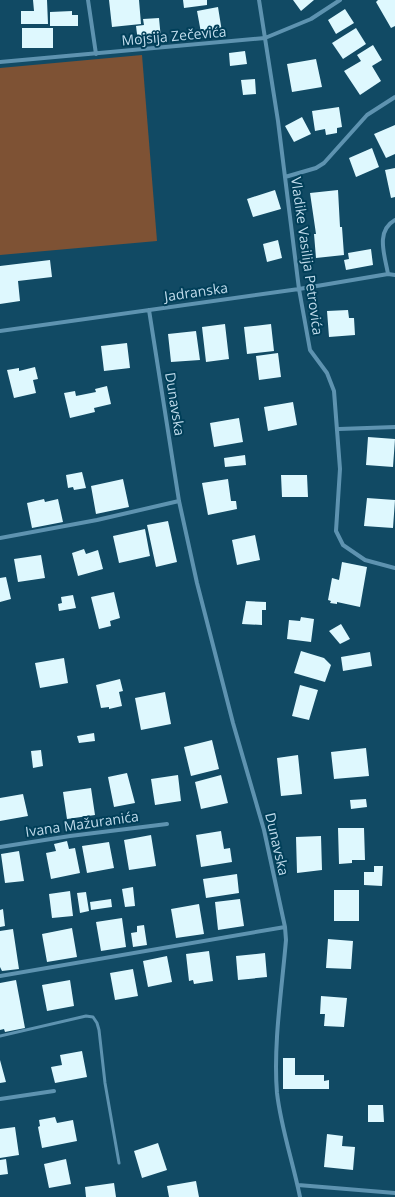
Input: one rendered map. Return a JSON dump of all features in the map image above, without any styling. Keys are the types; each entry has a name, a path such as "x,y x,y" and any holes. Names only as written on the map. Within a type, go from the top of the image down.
{"street":[{"path":"88,0 96,54"},
{"name":"Vladike Vasilija Petrovića","path":"259,0 285,177 299,289 310,350 327,374 334,391 340,469 335,524 338,538 343,545 365,560 395,568"},
{"name":"Mojsija Zečevića","path":"0,62 265,38 311,19 340,0"},
{"path":"285,177 316,168 324,164 367,115 395,97"},
{"path":"388,274 382,240 383,232 391,222 395,220"},
{"name":"Jadranska","path":"0,331 299,289 388,274 395,275"},
{"name":"Dunavska","path":"149,310 179,501 197,583 233,723 264,830 285,927 286,940 278,1045 277,1091 280,1112 300,1197"},
{"path":"338,429 395,427"},
{"path":"0,538 97,520 179,501"},
{"name":"Ivana Mažuranića","path":"0,847 70,836 167,824"},
{"path":"0,976 285,927"},
{"path":"0,1099 54,1091"},
{"path":"298,1185 395,1193"}],"lane":[{"path":"0,1036 86,1016 93,1018 98,1023 105,1083 119,1162"}],"shaded area":[{"path":"142,55 157,241 0,255 0,68"}],"building":[{"path":"33,0 47,0 48,24 21,24 21,11 34,11"},
{"path":"109,0 139,0 141,24 112,27"},
{"path":"183,0 207,0 207,5 184,8"},
{"path":"293,0 314,0 301,11"},
{"path":"378,0 395,0 395,26 391,28 376,2"},
{"path":"218,7 222,32 214,33 215,36 202,38 197,11"},
{"path":"345,9 354,23 336,34 328,20"},
{"path":"72,11 72,15 78,15 78,26 50,26 50,12"},
{"path":"159,18 161,39 138,42 136,26 144,25 143,19"},
{"path":"22,28 53,28 53,48 22,48"},
{"path":"356,28 366,44 343,59 332,43"},
{"path":"373,45 382,60 372,66 381,81 360,95 344,71 361,61 357,55"},
{"path":"245,51 247,64 230,66 229,53"},
{"path":"316,59 322,87 292,92 287,64"},
{"path":"255,79 256,94 243,95 241,80"},
{"path":"339,107 342,127 337,128 337,133 326,135 325,129 315,131 312,111"},
{"path":"302,117 311,134 294,142 285,126"},
{"path":"395,125 395,154 386,158 374,134"},
{"path":"372,148 379,167 356,177 349,158"},
{"path":"395,168 395,197 391,198 385,170"},
{"path":"275,190 281,209 253,217 247,199"},
{"path":"338,190 340,227 342,227 344,255 316,258 314,234 316,234 310,193"},
{"path":"278,240 282,258 267,262 263,244"},
{"path":"371,249 373,265 346,270 344,260 349,259 348,253"},
{"path":"50,260 52,277 18,281 20,301 0,304 0,266"},
{"path":"348,310 349,318 354,318 355,335 329,337 327,311"},
{"path":"225,324 229,359 206,362 202,327"},
{"path":"271,324 274,351 247,354 244,327"},
{"path":"196,331 200,360 171,362 168,334"},
{"path":"127,343 130,368 104,371 101,346"},
{"path":"278,353 281,377 259,380 256,356"},
{"path":"35,367 38,379 33,380 36,393 14,398 7,370 19,368 19,371"},
{"path":"107,386 111,404 94,408 95,412 70,418 64,393 75,391 76,396 96,392 95,389"},
{"path":"293,402 297,425 268,431 264,407"},
{"path":"239,418 243,442 214,447 210,423"},
{"path":"368,437 395,439 393,467 366,465"},
{"path":"245,455 246,465 225,467 224,458"},
{"path":"82,472 86,488 74,490 73,487 68,488 66,475"},
{"path":"281,475 307,475 308,497 282,497"},
{"path":"123,479 129,507 96,514 91,486"},
{"path":"228,479 231,501 236,501 237,509 208,515 202,483"},
{"path":"367,498 395,500 393,528 364,526"},
{"path":"44,499 45,502 58,499 63,522 32,528 27,503"},
{"path":"168,521 177,562 156,567 147,525"},
{"path":"145,529 150,556 119,563 113,536"},
{"path":"255,535 260,560 237,565 232,540"},
{"path":"84,549 86,554 98,550 103,569 78,576 72,553"},
{"path":"41,555 45,578 18,582 14,559"},
{"path":"342,562 367,567 360,607 337,602 337,604 330,603 331,601 328,600 332,578 339,580"},
{"path":"6,577 11,599 0,602 0,578"},
{"path":"114,592 120,618 110,621 111,626 99,629 91,597"},
{"path":"73,595 76,608 59,611 58,604 62,603 61,597"},
{"path":"246,601 266,602 266,610 262,610 262,625 242,624"},
{"path":"301,617 314,619 311,642 287,639 289,620 300,621"},
{"path":"341,624 350,639 340,644 329,631"},
{"path":"301,651 324,658 331,665 325,682 294,673"},
{"path":"370,652 372,666 343,671 341,657"},
{"path":"64,658 68,683 40,688 35,663"},
{"path":"120,679 123,691 119,692 122,706 109,709 109,707 101,708 96,685"},
{"path":"300,685 318,690 309,720 292,716"},
{"path":"165,692 171,724 141,730 135,698"},
{"path":"94,733 95,741 79,743 77,736"},
{"path":"212,740 219,769 191,776 184,747"},
{"path":"366,748 369,776 334,779 331,752"},
{"path":"41,750 43,766 33,768 31,751"},
{"path":"298,755 302,794 281,796 277,758"},
{"path":"127,773 135,803 114,807 108,777"},
{"path":"178,775 181,801 155,805 151,779"},
{"path":"221,775 228,803 201,809 195,782"},
{"path":"91,788 95,815 67,819 63,792"},
{"path":"23,794 28,816 0,821 0,798"},
{"path":"366,799 367,807 351,809 350,800"},
{"path":"338,828 364,828 365,860 352,860 352,863 339,864"},
{"path":"221,831 224,849 230,848 232,862 201,867 196,835"},
{"path":"151,835 156,866 129,870 124,840"},
{"path":"321,836 322,870 297,873 296,837"},
{"path":"67,841 69,849 75,848 80,873 51,879 46,853 56,851 54,844"},
{"path":"109,842 114,868 87,873 82,846"},
{"path":"19,851 24,881 5,883 1,854"},
{"path":"374,866 383,866 382,886 364,885 364,872 374,872"},
{"path":"237,874 239,893 206,898 203,879"},
{"path":"133,887 135,906 125,907 122,889"},
{"path":"334,890 359,890 359,921 334,921"},
{"path":"70,891 73,916 52,918 49,894"},
{"path":"86,892 89,911 80,913 77,893"},
{"path":"111,899 112,907 91,910 90,902"},
{"path":"240,899 244,926 218,930 215,902"},
{"path":"199,904 204,934 176,938 171,909"},
{"path":"3,909 5,926 0,927 0,910"},
{"path":"122,918 126,947 101,951 96,922"},
{"path":"144,925 147,945 133,947 131,933 137,932 137,926"},
{"path":"72,928 77,957 47,962 42,934"},
{"path":"13,929 19,969 2,971 0,967 0,931"},
{"path":"328,939 353,941 351,969 326,968"},
{"path":"209,951 213,981 194,984 193,980 189,981 186,954"},
{"path":"265,953 267,977 238,980 236,956"},
{"path":"167,956 172,982 148,987 143,961"},
{"path":"133,969 138,996 115,1000 110,973"},
{"path":"16,980 25,1028 5,1032 4,1029 0,1030 0,983"},
{"path":"70,980 74,1006 47,1011 42,985"},
{"path":"321,996 347,998 344,1027 324,1026 325,1014 320,1014"},
{"path":"82,1051 87,1077 55,1083 51,1067 62,1065 60,1055"},
{"path":"283,1058 295,1058 295,1075 324,1075 324,1081 329,1080 329,1089 283,1089"},
{"path":"0,1060 6,1082 0,1083"},
{"path":"368,1105 383,1105 384,1122 368,1122"},
{"path":"55,1117 57,1123 73,1120 77,1141 42,1148 38,1127 40,1126 39,1120"},
{"path":"15,1127 19,1155 0,1158 0,1129"},
{"path":"327,1134 343,1136 342,1146 355,1147 353,1170 324,1167"},
{"path":"158,1143 167,1170 142,1178 134,1151"},
{"path":"6,1159 8,1174 0,1175 0,1160"},
{"path":"66,1159 71,1184 49,1188 44,1164"},
{"path":"196,1181 199,1197 169,1197 167,1186"},
{"path":"114,1183 116,1197 86,1197 85,1187"}]}
